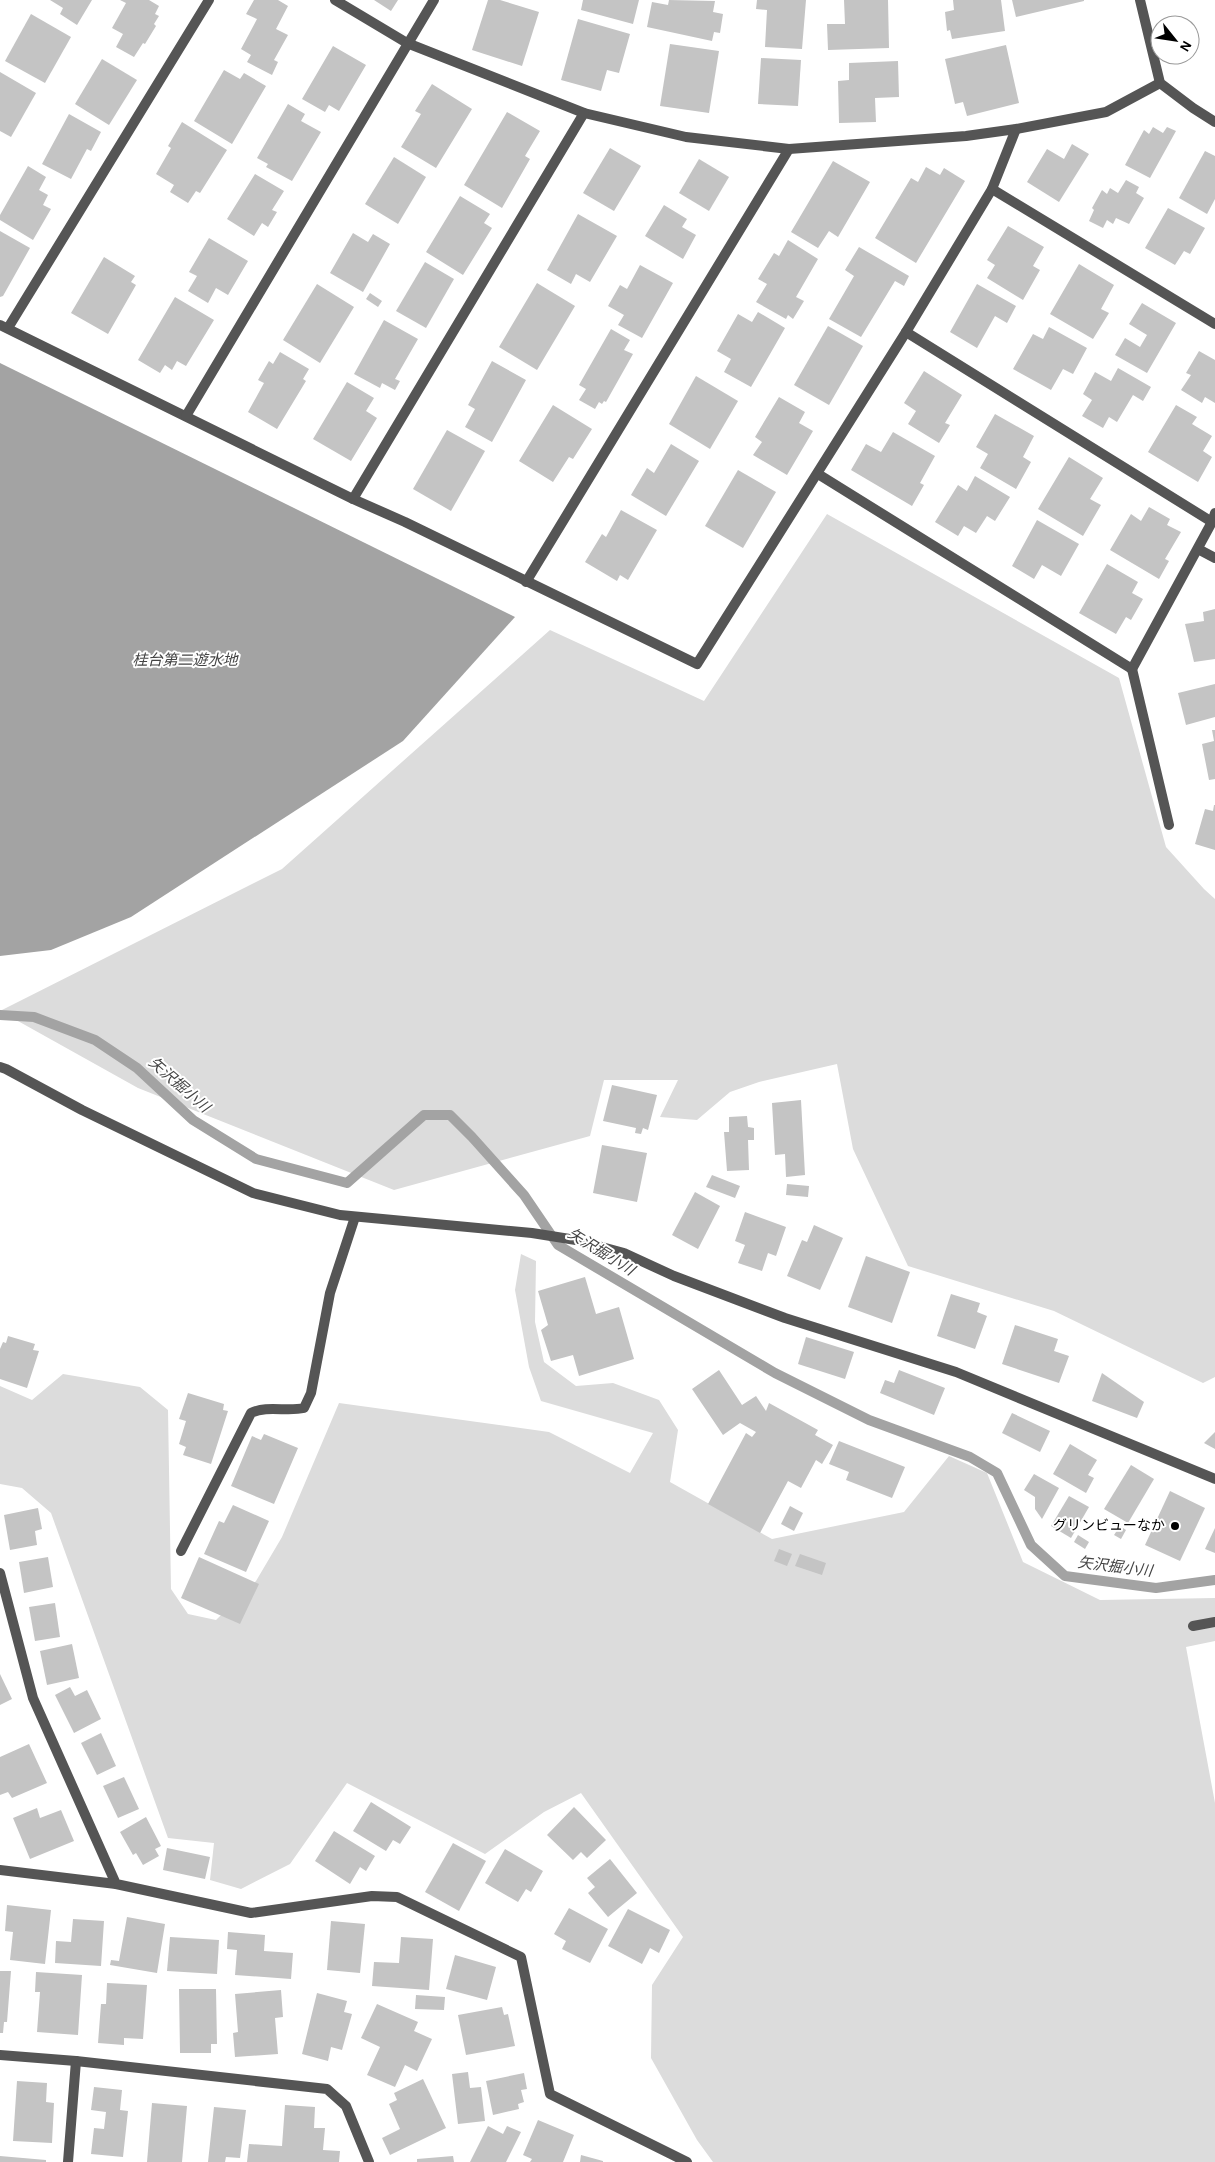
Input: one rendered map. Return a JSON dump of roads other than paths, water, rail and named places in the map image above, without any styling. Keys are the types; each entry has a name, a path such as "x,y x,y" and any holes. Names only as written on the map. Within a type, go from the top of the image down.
{"street":[{"path":"209,0 4,327 353,499 405,522 697,664 818,474 992,189 1016,129"},
{"path":"335,0 407,43 584,113 686,137 789,149 956,137 1016,129 1106,112 1160,83"},
{"path":"186,416 434,0"},
{"path":"1140,0 1160,83 1215,122"},
{"path":"353,499 584,113"},
{"path":"526,582 789,149"},
{"path":"992,189 1215,324"},
{"path":"906,332 1214,518 1132,669 1169,825"},
{"path":"818,474 1132,669"},
{"path":"1198,549 1215,558"},
{"path":"0,1067 82,1110 253,1193 340,1215 544,1235 576,1240 624,1254 674,1276 785,1318 956,1372 1215,1479"},
{"path":"181,1551 251,1413 258,1409 291,1411 304,1408 311,1392 330,1293 355,1217"},
{"path":"0,1573 33,1698 116,1884"},
{"path":"1194,1626 1215,1622"},
{"path":"0,1870 116,1884 251,1913 372,1896 397,1897 521,1957 550,2094 687,2162"},
{"path":"0,2055 76,2061 327,2089 346,2106 369,2162"},
{"path":"68,2162 76,2061"}],"water":[{"name":"桂台第二遊水地","path":"0,363 515,617 403,741 131,917 51,950 0,956"}],"waterway":[{"name":"矢沢掘小川","path":"0,1015 34,1017 95,1040 137,1068 193,1120 256,1159 347,1183 424,1115 450,1115 524,1195 558,1245 775,1373 869,1420 970,1457 997,1473 1031,1545 1065,1576 1156,1588 1215,1580"}],"place":[{"name":"グリンビューなか","path":"1175,1526"}]}
